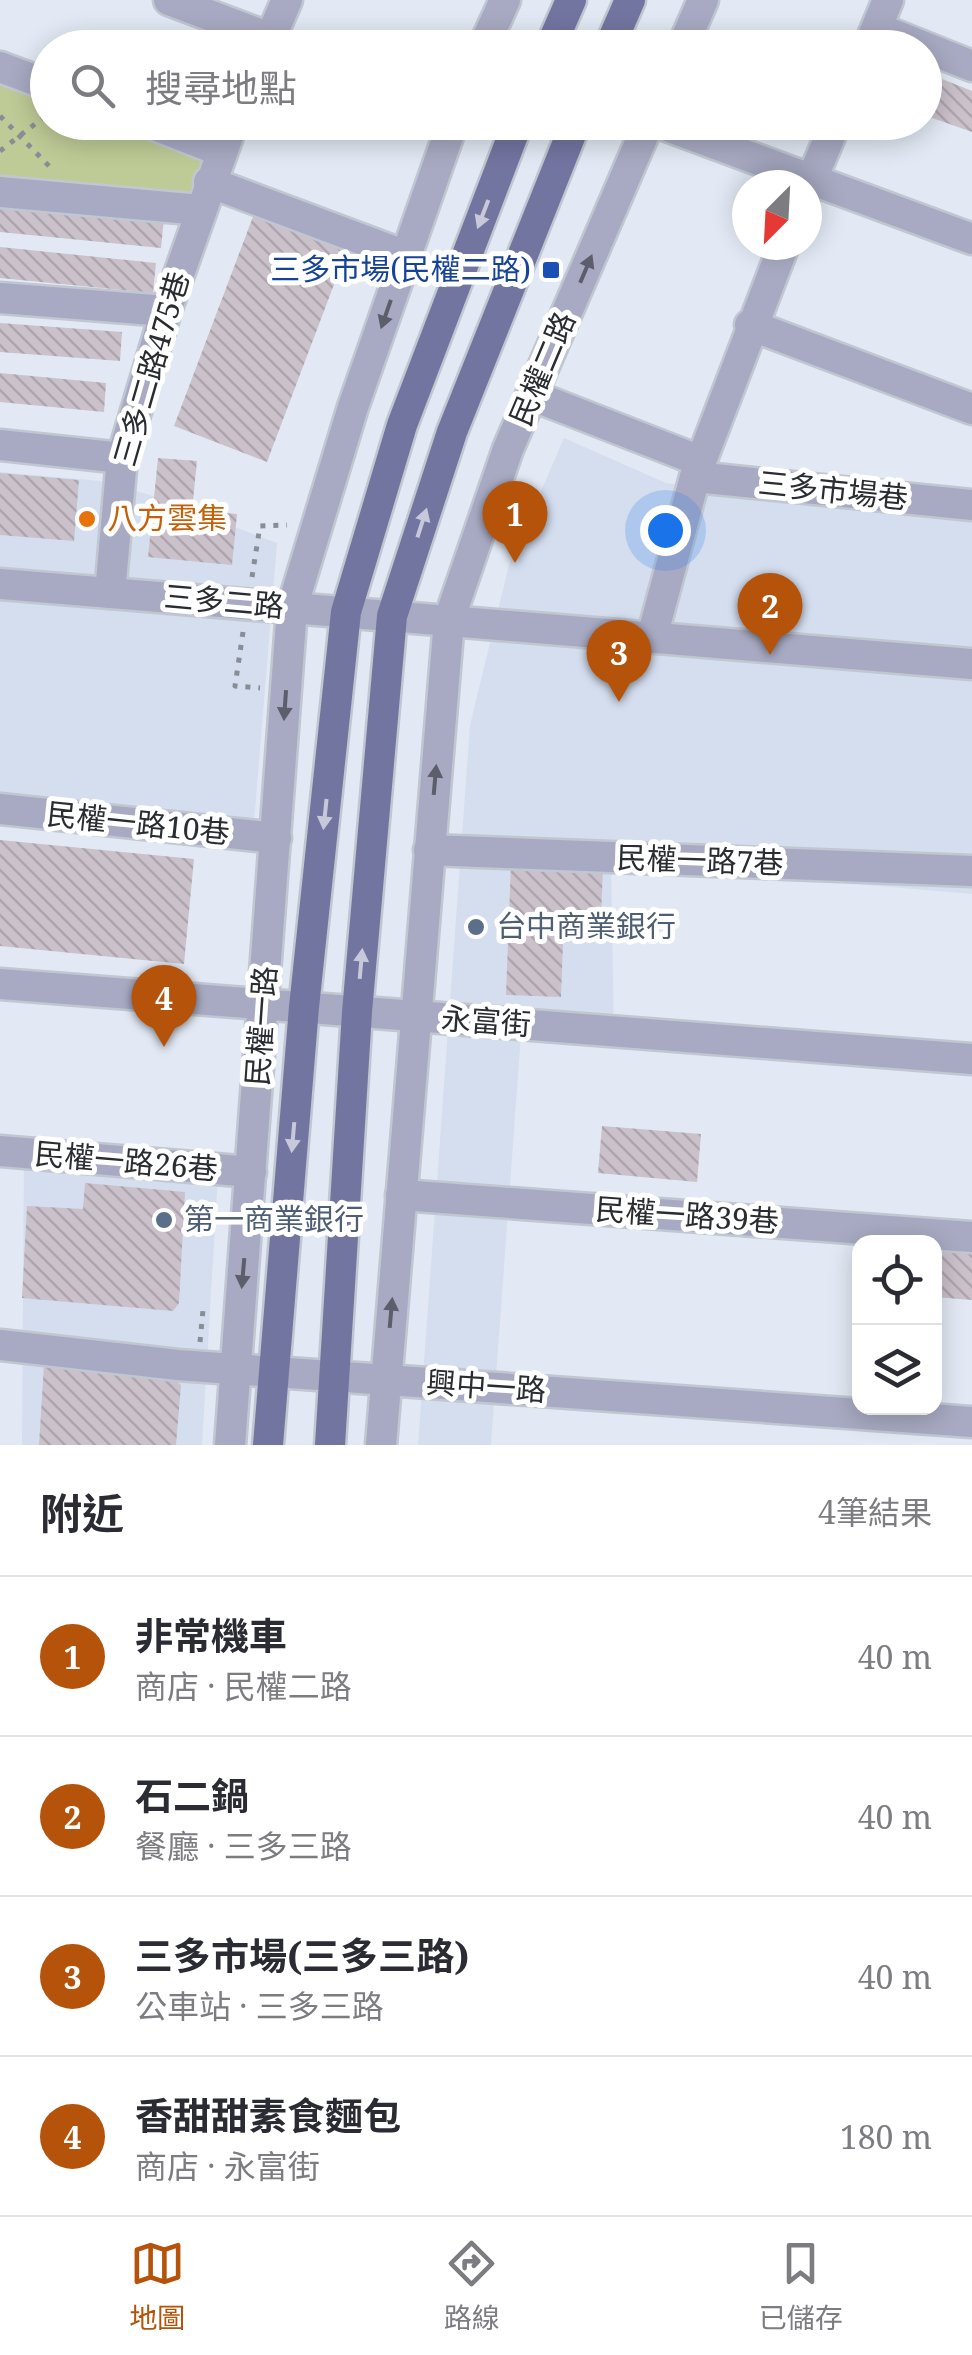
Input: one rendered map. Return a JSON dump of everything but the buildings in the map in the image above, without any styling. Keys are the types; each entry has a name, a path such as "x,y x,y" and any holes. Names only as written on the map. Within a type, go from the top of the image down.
{"main road":[{"path":"558,30 572,0"},
{"path":"616,30 630,0"},
{"path":"346,612 402,425 511,140"},
{"name":"民權二路","path":"392,616 452,432 569,140"},
{"name":"民權一路","path":"268,1445 304,1008 346,612"},
{"path":"330,1445 357,1012 392,616"}],"street":[{"path":"169,0 238,30"},
{"path":"274,30 287,0"},
{"path":"491,30 505,0"},
{"path":"690,30 703,0"},
{"path":"942,53 972,66"},
{"path":"0,67 30,78"},
{"path":"193,140 221,151"},
{"name":"三多二路475巷","path":"110,593 122,458 166,311 226,140"},
{"path":"292,608 447,140"},
{"name":"民權二路","path":"449,620 531,395 645,140"},
{"path":"698,140 773,170"},
{"path":"816,170 829,140"},
{"path":"822,189 972,239"},
{"path":"0,192 205,196 406,256"},
{"path":"652,637 698,469 778,260"},
{"path":"0,298 166,311"},
{"path":"750,325 972,409"},
{"name":"三多市場巷","path":"531,395 698,469 972,505"},
{"path":"0,445 122,458"},
{"name":"三多二路","path":"0,584 972,664"},
{"name":"民權一路","path":"230,1445 292,608"},
{"path":"381,1445 449,620"},
{"name":"民權一路10巷","path":"0,809 276,838"},
{"name":"民權一路7巷","path":"429,850 972,872"},
{"name":"永富街","path":"0,984 972,1059"},
{"name":"民權一路26巷","path":"0,1151 252,1172"},
{"name":"民權一路39巷","path":"401,1194 972,1237"},
{"name":"興中一路","path":"0,1345 235,1369 972,1422"}],"path":[{"path":"0,116 53,170"},
{"path":"0,151 30,130"}],"shaded area":[{"path":"564,438 666,483 972,520 972,894 611,863 614,1041 521,1034 491,1445 418,1445 470,725 509,565"},
{"path":"0,472 100,481 147,494 277,543 254,822 0,800"},
{"path":"24,1146 219,1159 202,1445 22,1445"}],"green space":[{"path":"9,84 30,92 30,140 156,140 203,158 207,166 198,188 178,200 0,181 0,86"}],"place":[{"name":"三多市場(民權二路)","path":"551,270"},
{"name":"八方雲集","path":"87,519"},
{"name":"非常機車","path":"515,563"},
{"name":"石二鍋","path":"770,655"},
{"name":"三多市場(三多三路)","path":"619,702"},
{"name":"台中商業銀行","path":"476,927"},
{"name":"香甜甜素食麵包","path":"164,1047"},
{"name":"第一商業銀行","path":"164,1220"}]}
